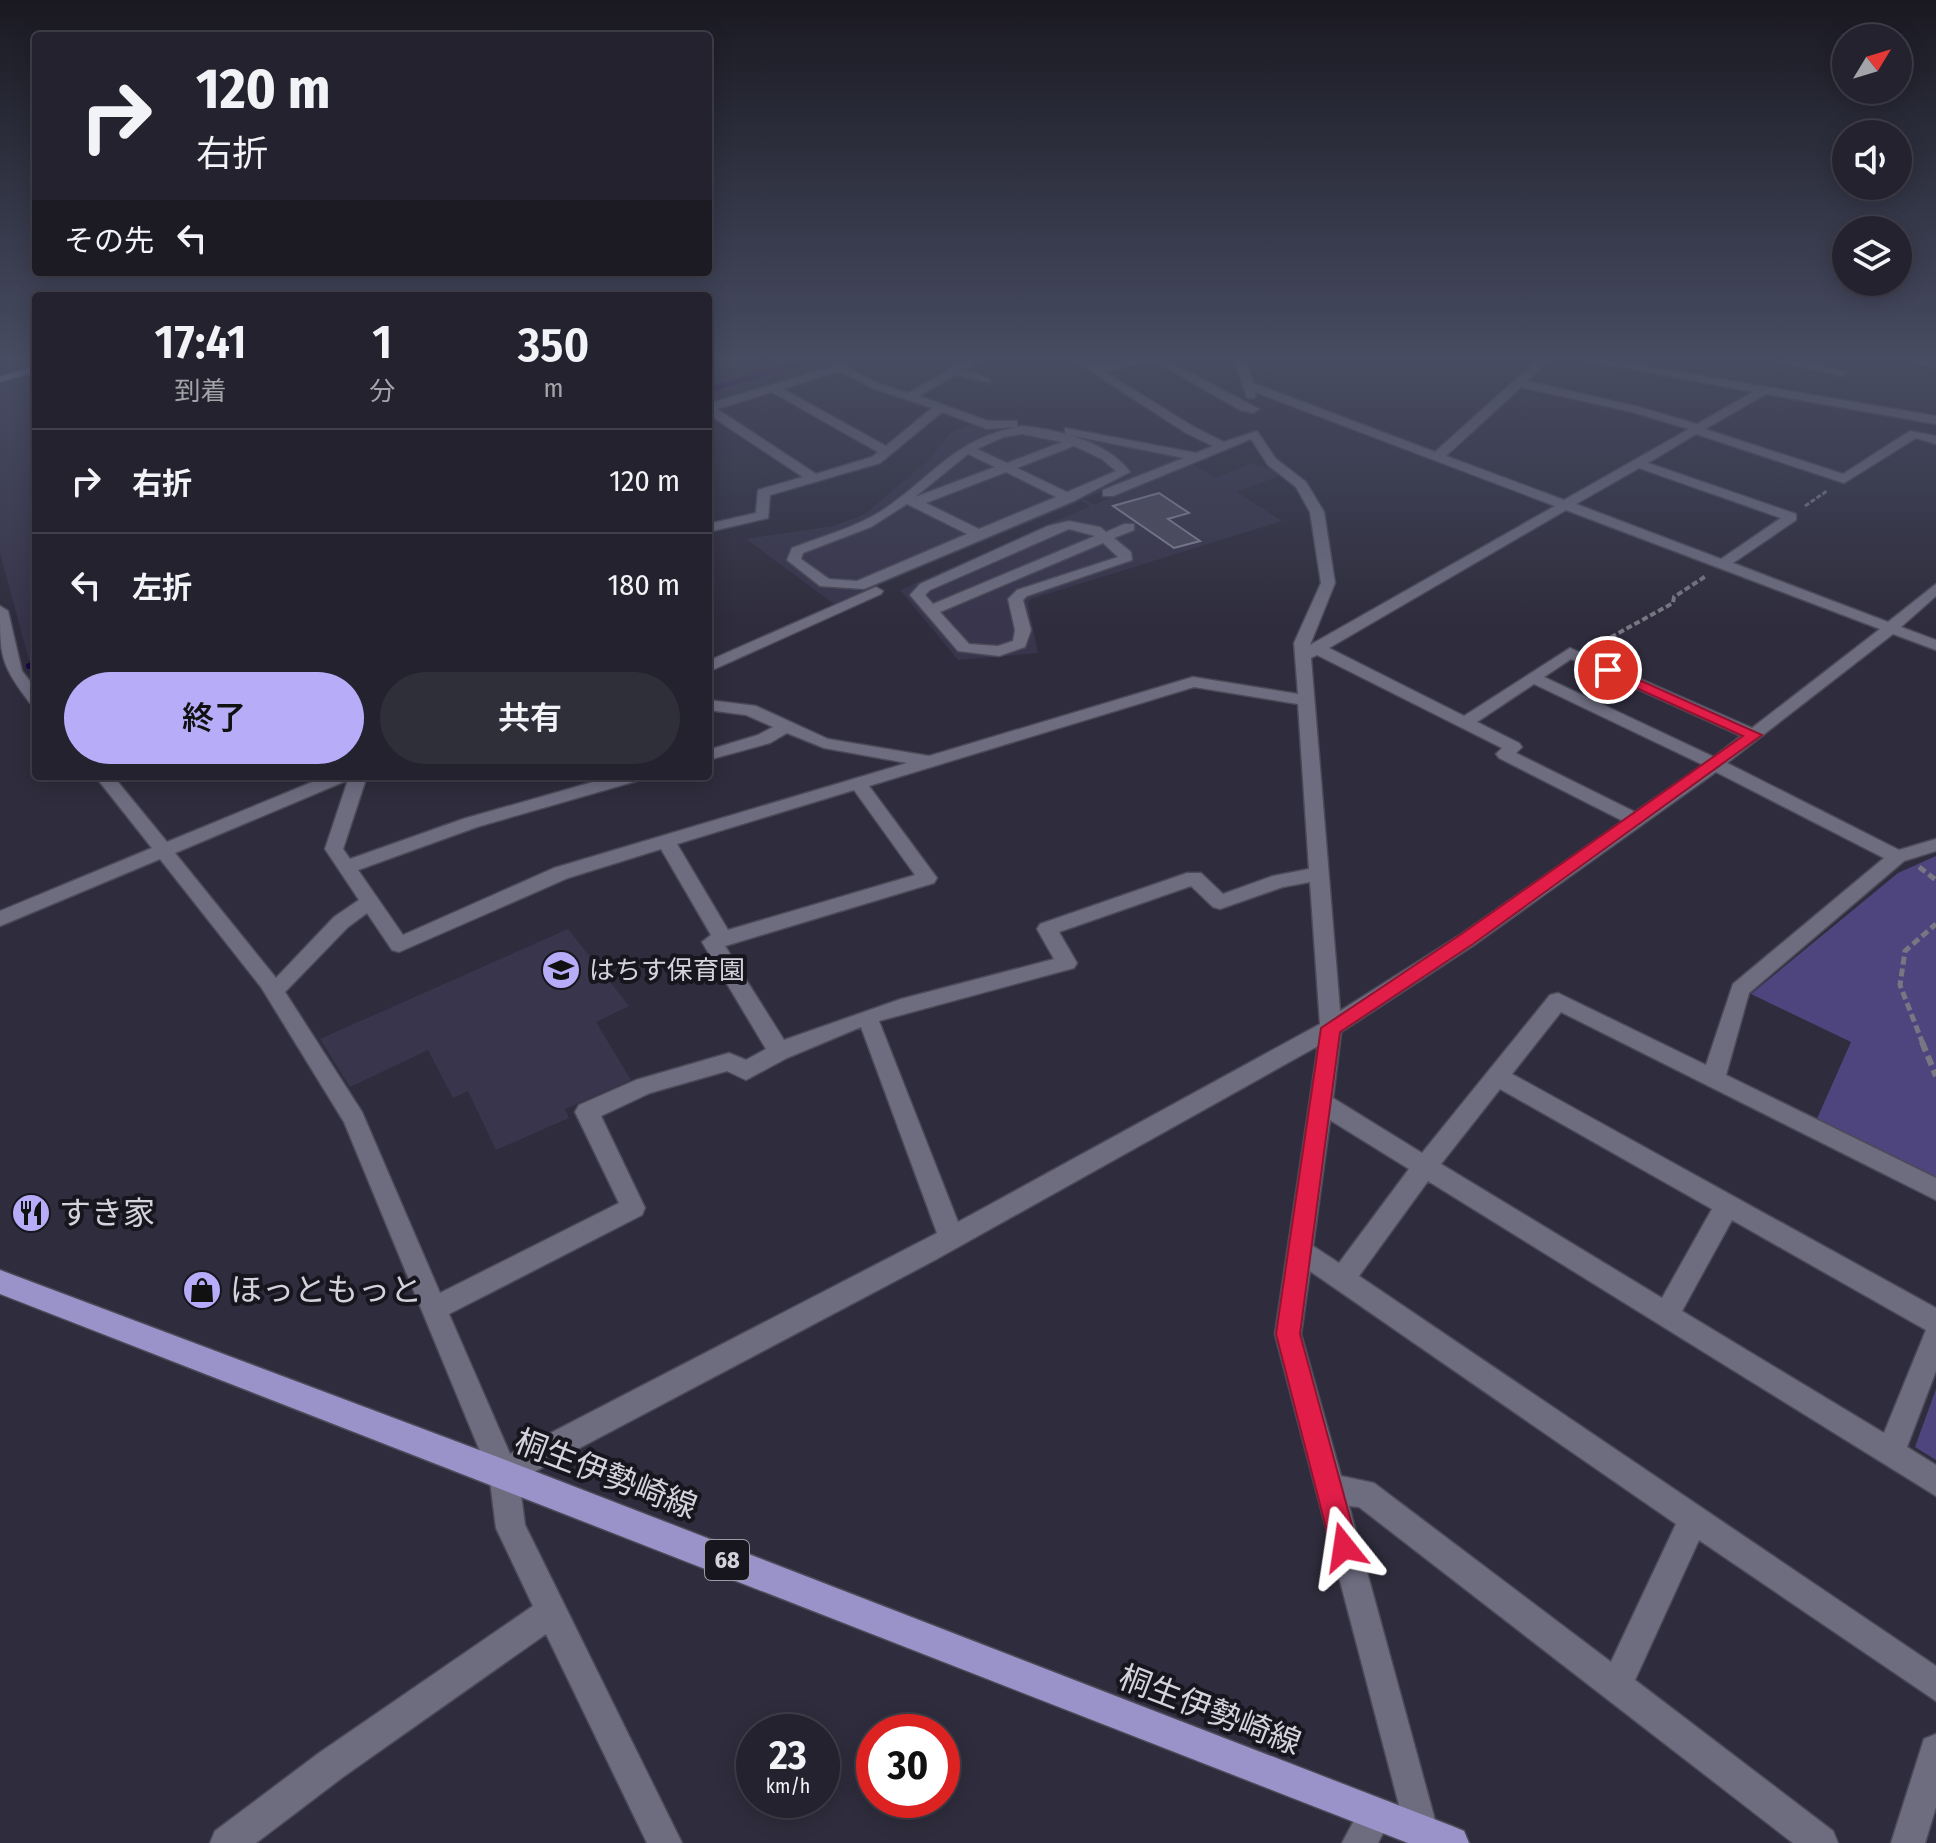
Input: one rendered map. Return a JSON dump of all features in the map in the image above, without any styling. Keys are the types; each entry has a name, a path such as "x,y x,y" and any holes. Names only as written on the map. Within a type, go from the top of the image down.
{"main road":[{"name":"桐生伊勢崎線","path":"0,1282 503,1473 1367,1828 1421,1831 1452,1843"}],"street":[{"path":"767,447 815,479"},
{"path":"879,447 886,451"},
{"path":"712,527 763,515 763,493 876,460 891,447"},
{"path":"1060,447 912,500 879,518 797,551 794,560 825,583 859,586 1124,472 1116,463 1083,447"},
{"path":"1151,447 1195,456"},
{"path":"712,665 787,629 1220,447"},
{"path":"1263,447 1278,468 1301,485 1317,512 1328,583 1302,643 1310,652 1513,747 1505,754 1636,820"},
{"path":"1414,447 1888,630 1936,645"},
{"path":"1438,456 1448,447"},
{"path":"1310,652 1665,447"},
{"path":"1750,447 1844,479 1894,447"},
{"path":"912,500 966,448 1069,498"},
{"path":"1636,463 1791,517"},
{"path":"1259,464 1278,468"},
{"path":"912,500 981,536"},
{"path":"1723,564 1791,517"},
{"path":"1069,525 1087,527 1126,555 1125,560 1015,599 1023,638 1013,647 999,651 964,648 929,611 917,595 918,591 1001,553 1069,525"},
{"path":"929,611 1129,527"},
{"path":"1001,553 1059,582"},
{"path":"503,1473 951,1238 1331,1028 1467,940 1714,765 1888,630 1936,588"},
{"path":"0,611 8,668 32,695"},
{"path":"1310,652 1305,700 1331,1028 1323,1104 1288,1334 1421,1831"},
{"path":"1465,723 1570,653 1754,735"},
{"path":"8,668 32,669"},
{"path":"1533,678 1897,857"},
{"path":"357,780 334,849 399,945 561,873 1193,682 1305,700"},
{"path":"712,705 750,710 824,743 932,762"},
{"path":"712,754 764,739 787,726"},
{"path":"107,780 273,989 354,1119 503,1473 511,1528 665,1843"},
{"path":"0,919 332,780"},
{"path":"346,867 470,823 620,780"},
{"path":"778,1049 712,942 927,878 859,784"},
{"path":"666,842 723,939"},
{"path":"1713,1079 1740,989 1897,857 1936,845"},
{"path":"432,1310 633,1208 587,1112 644,1086 729,1062 746,1071 778,1049 867,1020 1067,963 1047,929 1194,878 1220,902 1280,881 1319,874"},
{"path":"273,989 285,982 341,922 370,902"},
{"path":"1342,1279 1425,1166 1558,1001 1936,1190"},
{"path":"867,1020 875,1032 951,1238"},
{"path":"1497,1077 1936,1322"},
{"path":"1323,1104 1936,1481"},
{"path":"1666,1315 1727,1206"},
{"path":"1299,1250 1936,1685"},
{"path":"1890,1453 1936,1337"},
{"path":"1329,1490 1364,1493 1821,1843"},
{"path":"1616,1686 1693,1520"},
{"path":"227,1843 331,1765 550,1613"},
{"path":"1908,1843 1936,1751"}],"path":[{"path":"1791,517 1844,479"},
{"path":"1579,657 1624,626 1641,622 1673,603 1674,597 1723,564"},
{"path":"1936,924 1905,951 1900,985 1936,1076"}],"shaded area":[{"path":"0,447 32,447 32,660 29,660 0,553"},
{"path":"939,447 1136,447 1183,457 1084,499 1094,505 1191,463 1215,478 1250,464 1274,469 1282,475 1237,492 1282,521 1031,599 1028,603 1038,653 958,660 900,590 1090,506 1081,501 834,604 746,539 833,526 865,514"},
{"path":"1936,856 1936,1181 1816,1121 1851,1042 1751,994 1898,873"},
{"path":"568,929 629,1006 596,1022 631,1080 565,1109 569,1118 496,1150 468,1091 453,1098 428,1050 350,1087 320,1039"},
{"path":"1936,1389 1936,1460 1915,1447"}],"building":[{"path":"1159,493 1189,513 1168,519 1200,541 1174,548 1113,506"}],"place":[{"name":"はちす保育園","path":"561,970"},
{"name":"すき家","path":"31,1213"},
{"name":"ほっともっと","path":"202,1290"}],"route":[{"path":"1344,1547 1288,1334 1323,1104 1331,1028 1467,940 1754,735 1608,670"}]}
